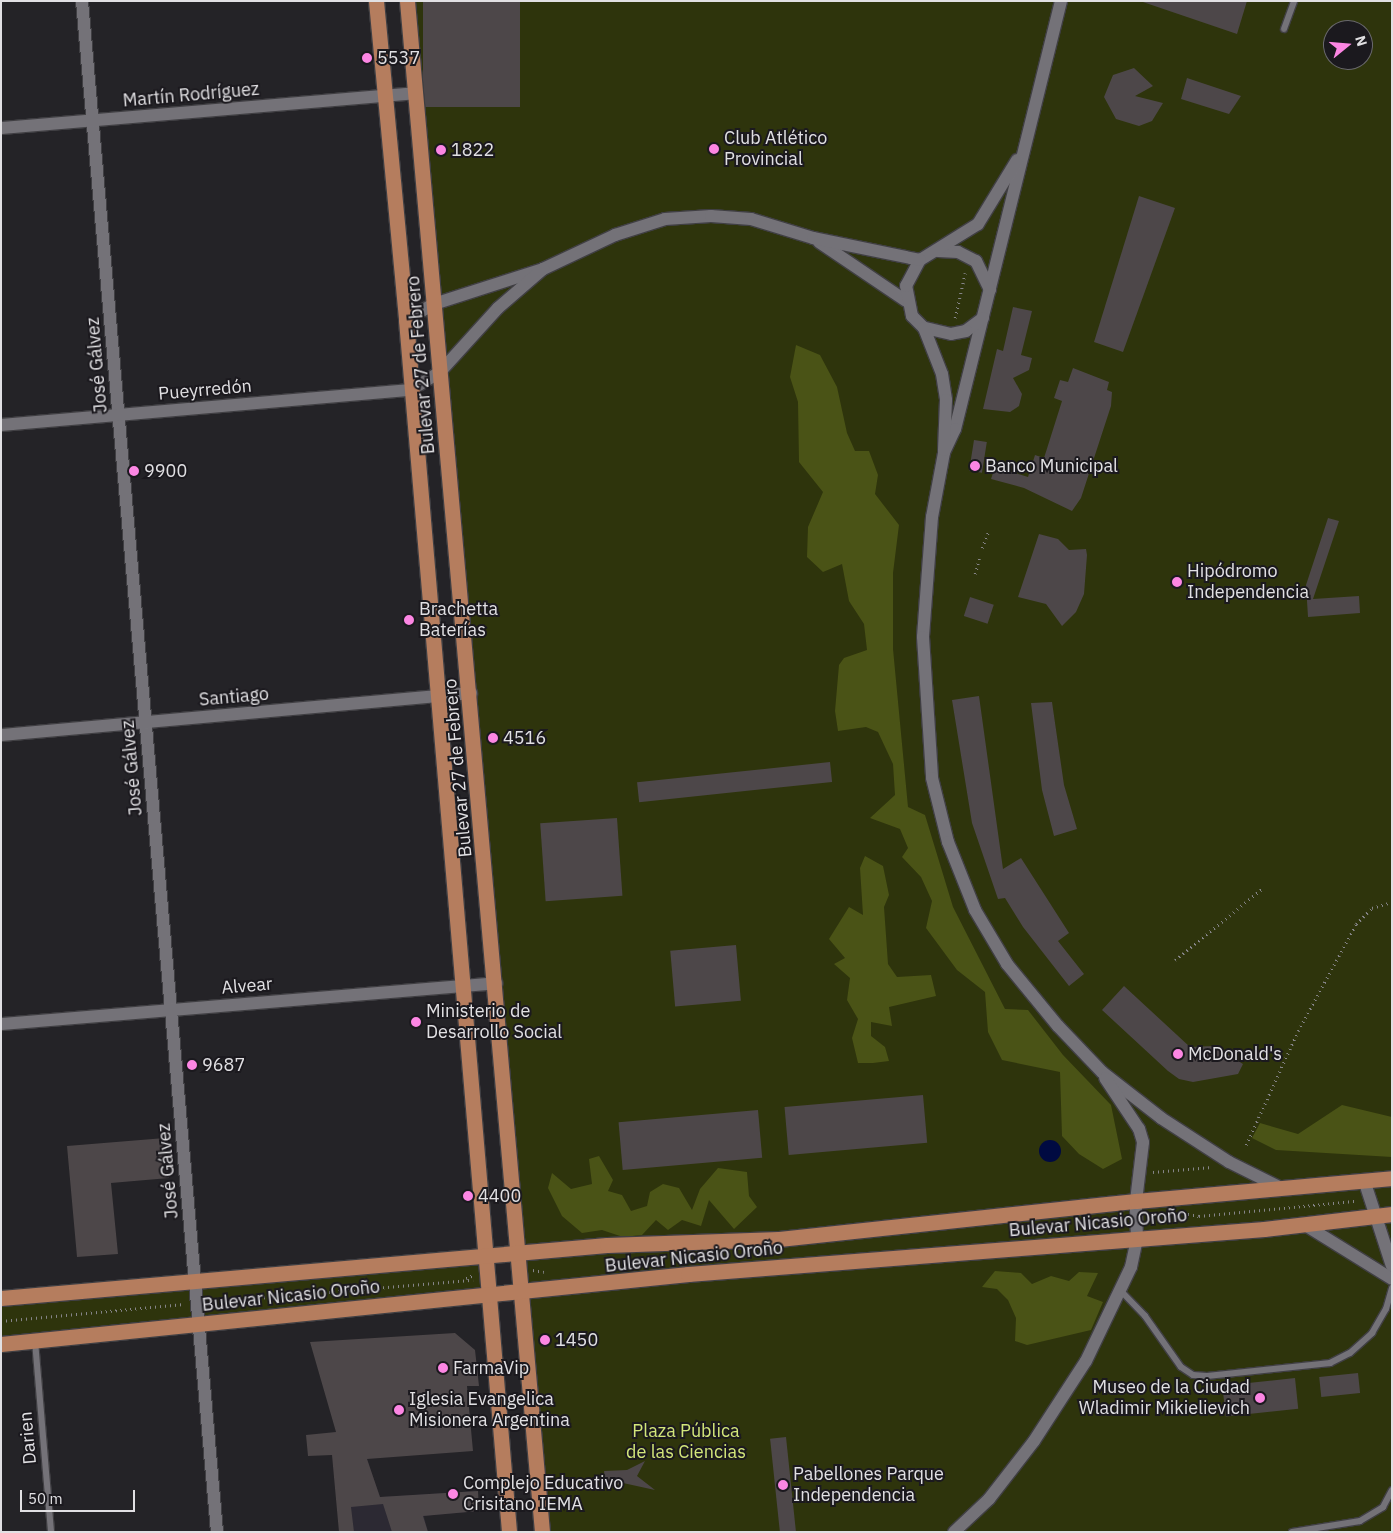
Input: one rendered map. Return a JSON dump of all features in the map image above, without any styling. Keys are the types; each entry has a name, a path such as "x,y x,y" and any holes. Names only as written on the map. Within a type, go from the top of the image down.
{"main road":[{"name":"Bulevar 27 de Febrero","path":"376,1 406,320 484,1259 509,1532"},
{"name":"Bulevar 27 de Febrero","path":"407,1 471,694 542,1532"},
{"name":"Bulevar Nicasio Oroño","path":"1,1298 484,1259 607,1245 779,1239 1136,1200 1392,1178"},
{"name":"Bulevar Nicasio Oroño","path":"1,1344 688,1274 1305,1225 1392,1214"}],"street":[{"name":"José Gálvez","path":"82,1 217,1532"},
{"path":"944,453 955,429 1015,192 1020,156 1061,1"},
{"name":"Martín Rodríguez","path":"1,128 415,93"},
{"path":"406,320 434,304 543,268 615,234 665,219 751,219 813,238 920,260 938,252 978,224 1020,156"},
{"path":"813,238 906,301"},
{"path":"938,252 958,252 976,261 990,291"},
{"path":"920,260 906,286 906,301 912,316 924,328 942,374 946,400 944,453 932,517 922,637 932,778 948,842 975,910 1007,964 1058,1026 1102,1072 1192,1140 1281,1188"},
{"path":"411,390 440,372 498,308 543,268"},
{"path":"924,328 944,335 958,333 983,318"},
{"name":"Pueyrredón","path":"1,425 411,390"},
{"name":"Santiago","path":"1,735 471,694"},
{"name":"Alvear","path":"1,1024 496,983"},
{"path":"954,1532 989,1499 1034,1441 1086,1361 1120,1290 1137,1239 1136,1200 1143,1142 1139,1129 1102,1072"},
{"path":"1364,1180 1374,1216 1392,1266"},
{"path":"1305,1225 1392,1279"}],"lane":[{"path":"1284,29 1294,1"},
{"path":"1120,1290 1145,1316 1181,1367 1193,1375 1207,1376 1330,1363 1350,1353 1372,1333 1386,1309 1392,1288"},
{"name":"Darien","path":"35,1341 51,1532"},
{"path":"1292,1532 1360,1521 1383,1507 1392,1490"}],"path":[{"path":"954,322 966,269"},
{"path":"982,548 988,532"},
{"path":"975,574 979,559"},
{"path":"1175,960 1263,888"},
{"path":"1246,1145 1298,1032 1356,924 1372,908 1392,902"},
{"path":"1150,1173 1216,1167"},
{"path":"1,1321 466,1278"}],"shaded area":[{"path":"1046,1140 1054,1140 1061,1147 1061,1155 1054,1162 1046,1162 1039,1155 1039,1147"},
{"name":"Complejo Educativo Crisitano IEMA","path":"367,1459 380,1497 477,1491 479,1511 424,1516 428,1532 339,1532"}],"green space":[{"name":"Plaza Pública de las Ciencias","path":"407,1 1392,1 1392,1532 542,1532"},
{"path":"796,345 820,355 837,387 847,433 855,451 869,451 878,475 875,494 899,525 893,573 893,649 908,807 925,815 953,907 1005,1009 1028,1010 1063,1055 1111,1105 1122,1159 1103,1169 1079,1154 1062,1136 1060,1072 1002,1060 988,1032 985,992 957,970 926,928 932,901 921,877 902,857 908,848 900,829 870,818 895,795 893,764 878,732 866,727 838,731 835,711 839,665 844,658 867,650 864,624 849,601 842,564 823,572 807,557 808,527 823,492 799,462 798,402 790,377"},
{"path":"865,856 883,866 889,895 884,907 888,964 897,977 931,975 936,996 889,1007 892,1026 871,1022 871,1036 885,1047 889,1061 873,1063 858,1063 852,1038 858,1019 847,1000 850,978 834,964 845,958 829,939 849,907 863,915 860,868"},
{"path":"1342,1105 1392,1117 1392,1157 1276,1150 1252,1138 1260,1123 1298,1134"},
{"path":"599,1156 613,1180 608,1191 622,1195 631,1211 647,1206 650,1192 663,1184 679,1188 692,1210 700,1189 718,1168 747,1172 749,1196 757,1207 734,1229 709,1200 701,1226 682,1220 668,1230 656,1220 642,1235 623,1237 602,1230 582,1233 562,1216 548,1188 552,1173 571,1189 592,1184 589,1159"},
{"path":"484,1259 487,1294 1,1344 1,1298"},
{"path":"995,1271 1021,1273 1032,1284 1051,1276 1069,1281 1079,1272 1098,1273 1087,1296 1103,1302 1091,1330 1027,1345 1015,1341 1016,1318 1008,1300 997,1289 982,1287"}],"building":[{"path":"423,1 520,1 520,107 423,107"},
{"path":"1140,1 1247,1 1237,34"},
{"path":"1134,68 1153,86 1135,96 1163,103 1152,121 1139,126 1116,119 1104,97 1113,75"},
{"path":"1187,78 1241,96 1229,114 1181,99"},
{"path":"1139,196 1175,208 1123,352 1094,342"},
{"path":"1013,307 1032,311 1021,355 1032,358 1029,370 1013,378 1022,394 1019,406 1010,412 983,409 997,349 1003,351"},
{"path":"1073,368 1109,382 1107,390 1112,392 1111,406 1081,498 1072,511 1024,488 991,479 995,467 1028,477 1035,455 1044,458 1062,401 1054,398 1060,380 1068,382"},
{"path":"974,440 987,442 982,473 969,471"},
{"path":"1328,518 1339,521 1313,599 1359,596 1360,613 1308,617 1306,585"},
{"path":"1039,534 1058,539 1069,550 1086,549 1084,594 1076,612 1062,626 1046,604 1018,597"},
{"path":"970,597 994,605 988,624 964,616"},
{"path":"979,696 1003,869 1021,858 1069,933 1058,941 1084,974 1069,986 1023,927 1005,898 998,899 972,823 952,700"},
{"path":"1052,702 1064,785 1077,829 1054,836 1042,790 1031,703"},
{"path":"830,762 832,782 639,802 637,782"},
{"path":"617,818 622,896 546,901 540,823"},
{"path":"736,945 741,1001 675,1007 670,951"},
{"path":"1124,986 1190,1047 1214,1046 1243,1064 1238,1074 1193,1082 1179,1079 1168,1071 1102,1010"},
{"path":"923,1095 927,1143 789,1155 785,1107"},
{"path":"758,1110 762,1158 623,1170 619,1122"},
{"path":"165,1138 169,1178 111,1183 118,1254 77,1257 67,1146"},
{"name":"Iglesia Evangelica Misionera Argentina","path":"455,1333 475,1350 479,1386 467,1386 473,1451 367,1459 380,1497 478,1491 479,1511 423,1516 428,1532 392,1532 383,1504 351,1507 354,1532 339,1532 332,1455 308,1456 306,1435 336,1432 310,1342"},
{"path":"1358,1373 1360,1393 1321,1397 1319,1377"},
{"name":"Museo de la Ciudad Wladimir Mikielievich","path":"1295,1378 1298,1409 1226,1416 1222,1386"},
{"name":"Pabellones Parque Independencia","path":"786,1437 796,1532 780,1532 770,1439"},
{"path":"645,1461 637,1476 655,1490 623,1483 606,1489 604,1471 627,1470"}],"place":[{"name":"5537","path":"367,58"},
{"name":"Club Atlético Provincial","path":"714,149"},
{"name":"1822","path":"441,150"},
{"name":"Banco Municipal","path":"975,466"},
{"name":"9900","path":"134,471"},
{"name":"Hipódromo Independencia","path":"1177,582"},
{"name":"Brachetta Baterías","path":"409,620"},
{"name":"4516","path":"493,738"},
{"name":"Ministerio de Desarrollo Social","path":"416,1022"},
{"name":"McDonald's","path":"1178,1054"},
{"name":"9687","path":"192,1065"},
{"name":"4400","path":"468,1196"},
{"name":"1450","path":"545,1340"},
{"name":"FarmaVip","path":"443,1368"},
{"name":"Museo de la Ciudad Wladimir Mikielievich","path":"1260,1398"},
{"name":"Iglesia Evangelica Misionera Argentina","path":"399,1410"},
{"name":"Pabellones Parque Independencia","path":"783,1485"},
{"name":"Complejo Educativo Crisitano IEMA","path":"453,1494"}]}
